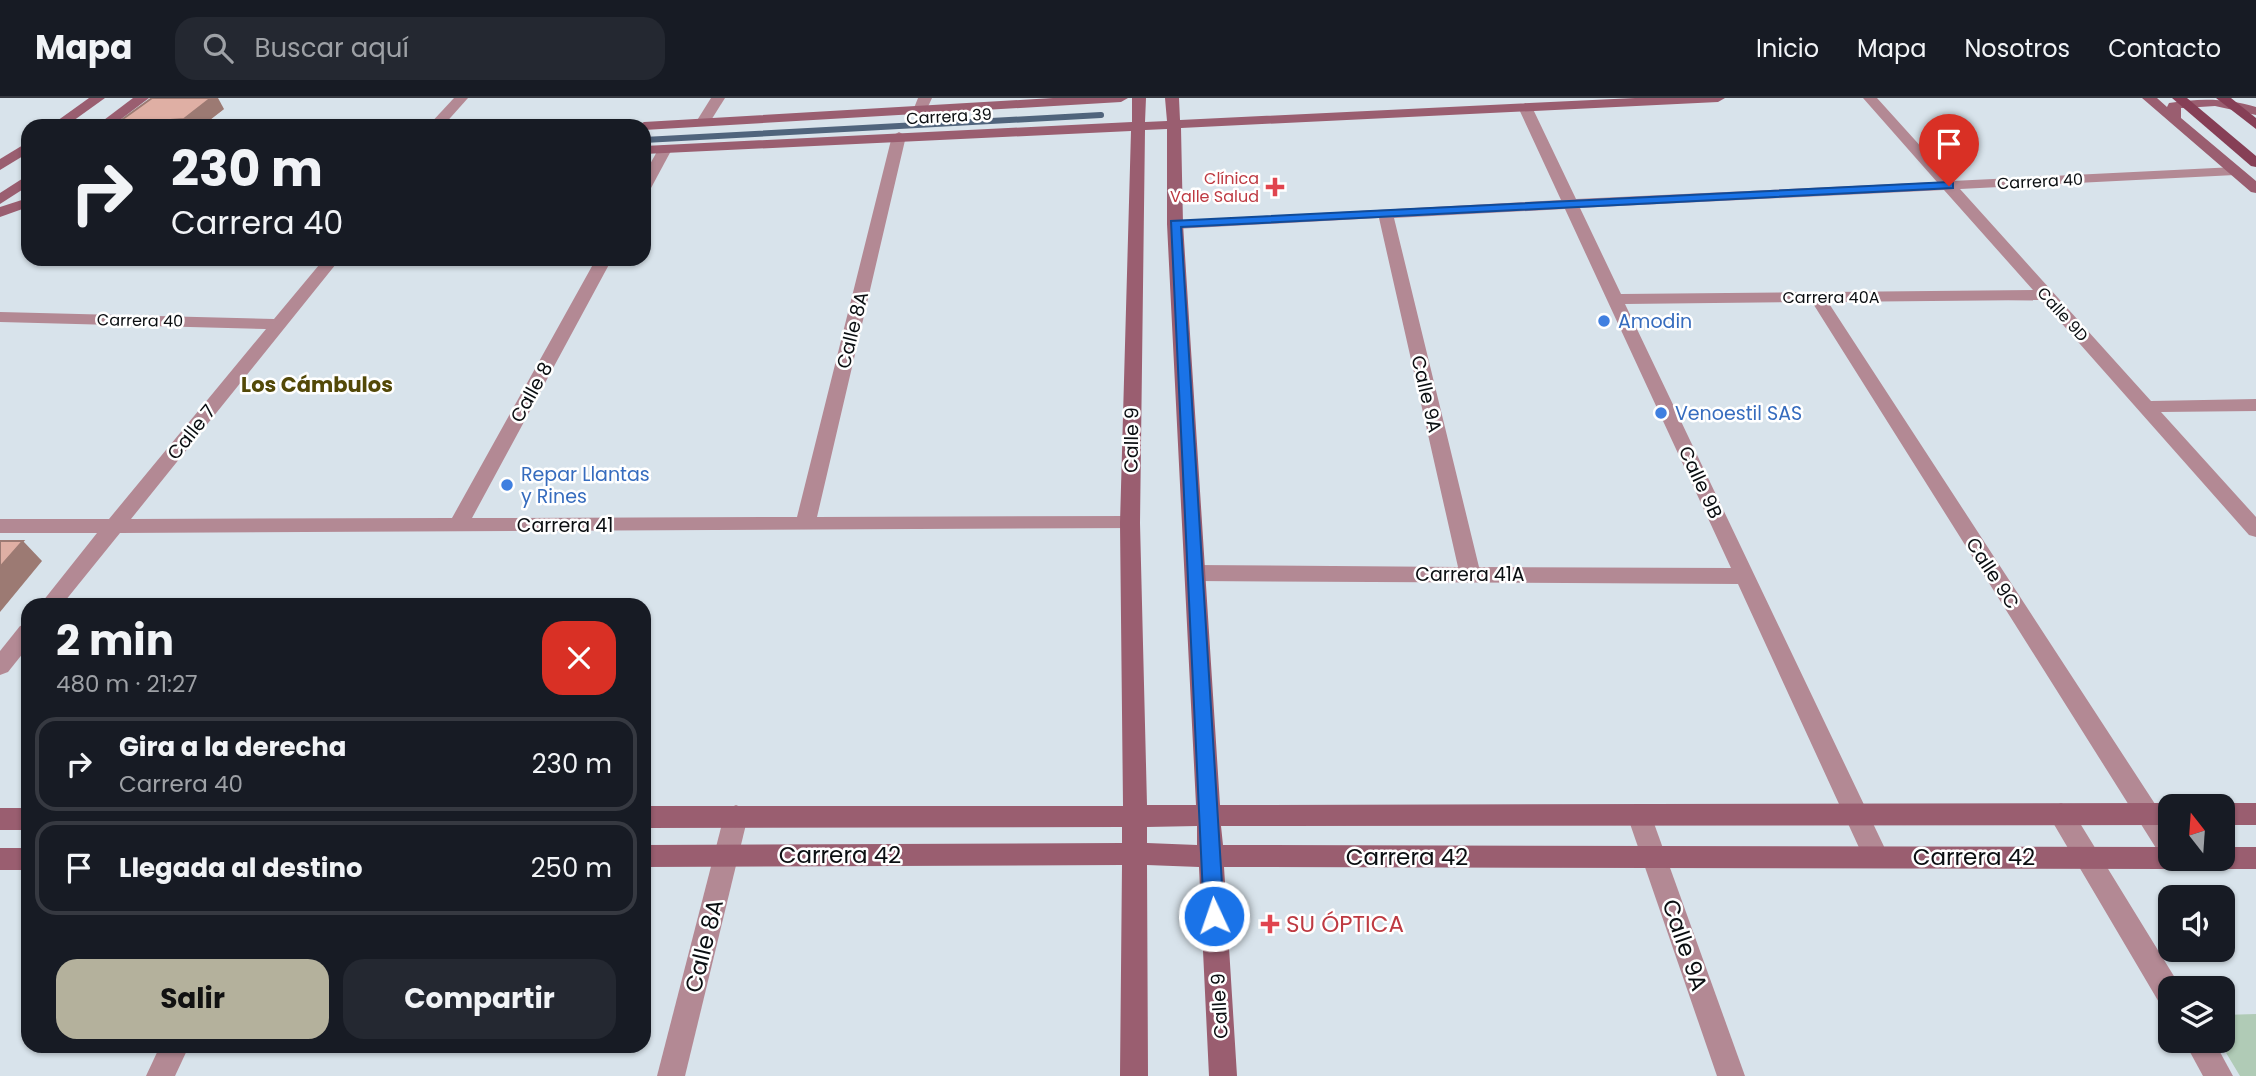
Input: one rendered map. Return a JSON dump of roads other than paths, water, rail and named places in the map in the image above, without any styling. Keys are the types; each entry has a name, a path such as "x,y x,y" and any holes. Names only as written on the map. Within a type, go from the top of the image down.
{"main road":[{"path":"67,119 97,98"},
{"path":"113,119 142,98"},
{"name":"Carrera 39","path":"651,126 923,103 1121,98"},
{"name":"Calle 9","path":"1134,1076 1135,815 1130,523 1139,98"},
{"name":"Calle 9","path":"1172,98 1175,224 1223,1076"},
{"name":"Carrera 39","path":"651,150 1718,98"},
{"path":"2149,98 2256,189"},
{"path":"2179,98 2256,163"},
{"path":"2223,98 2256,125"},
{"path":"2250,98 2256,103"},
{"path":"2177,120 2173,113 2174,106 2183,101 2198,99 2218,100 2256,111"},
{"path":"0,152 21,151"},
{"path":"0,166 21,153"},
{"path":"0,178 21,179"},
{"path":"0,200 21,184"},
{"path":"0,212 21,204"},
{"name":"Carrera 42","path":"651,817 2158,814"},
{"path":"2235,814 2256,814"},
{"path":"0,819 21,819"},
{"name":"Carrera 42","path":"651,856 1134,854 1211,857 2158,858"},
{"path":"2235,858 2256,858"},
{"path":"0,859 21,859"}],"street":[{"path":"442,119 461,98"},
{"path":"703,122 718,98"},
{"name":"Calle 9D","path":"1870,98 2256,530"},
{"name":"Calle 9B","path":"1525,107 1875,857"},
{"name":"Calle 8A","path":"805,524 899,136"},
{"path":"651,175 665,149"},
{"name":"Carrera 40","path":"1175,224 2235,171"},
{"name":"Calle 9A","path":"1385,213 1470,574"},
{"name":"Calle 7","path":"56,598 326,266"},
{"name":"Calle 8","path":"458,525 600,266"},
{"name":"Carrera 40A","path":"1615,299 2046,295"},
{"name":"Calle 9C","path":"1817,297 2158,812"},
{"name":"Carrera 40","path":"0,317 279,324"},
{"path":"2146,407 2256,405"},
{"name":"Carrera 41","path":"0,526 1130,523"},
{"name":"Carrera 41A","path":"1195,573 1744,576"},
{"path":"0,666 21,640"},
{"path":"2061,814 2158,976"},
{"name":"Calle 9A","path":"1639,815 1731,1076"},
{"name":"Calle 8A","path":"671,1076 736,816"},
{"path":"160,1076 172,1053"},
{"path":"2205,1053 2219,1076"}],"waterway":[{"path":"651,140 1101,115"}],"place":[{"name":"Clínica Valle Salud","path":"1275,187"},
{"name":"Amodin","path":"1604,321"},
{"name":"Venoestil SAS","path":"1661,413"},
{"name":"Repar Llantas y Rines","path":"507,485"},
{"name":"SU ÓPTICA","path":"1270,924"}],"district":[{"name":"Los Cámbulos","path":"317,385"}]}
